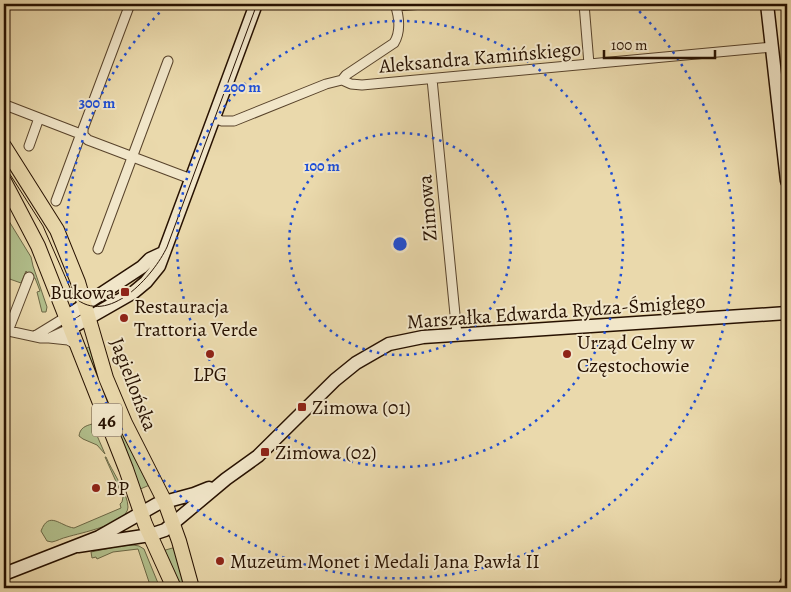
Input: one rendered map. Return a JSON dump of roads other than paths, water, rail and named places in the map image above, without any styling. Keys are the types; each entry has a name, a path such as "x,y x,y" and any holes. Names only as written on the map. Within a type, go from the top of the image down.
{"main road":[{"name":"Jagiellońska","path":"4,146 57,230 78,282 106,378 117,407 174,523 192,588"},
{"name":"Jagiellońska","path":"4,181 38,246 126,469 141,513 174,588"}],"street":[{"path":"56,201 79,139 83,135 83,129 130,4"},
{"path":"35,336 68,323 89,319 126,298 140,287 159,266 256,4"},
{"path":"213,118 222,121 234,121 326,84 342,80 346,75 394,44 398,36 399,27 396,5 424,4"},
{"path":"584,4 589,64"},
{"path":"767,4 787,181"},
{"name":"Aleksandra Kamińskiego","path":"342,80 351,84 362,85 772,48"},
{"path":"98,249 168,61"},
{"name":"Zimowa","path":"432,79 457,335"},
{"path":"8,106 83,135 88,140 191,179"},
{"path":"28,146 39,118"},
{"path":"49,338 68,323 85,305 142,267 150,259 163,253"},
{"path":"29,277 6,330 68,340 77,345"},
{"name":"Marszałka Edwarda Rydza-Śmigłego","path":"78,546 113,531 149,507 204,490 226,478 258,456 335,380 370,354 389,344 422,337 787,313"},
{"name":"Marszałka Edwarda Rydza-Śmigłego","path":"78,546 150,535 165,530 226,478"},
{"path":"4,574 78,546"},
{"path":"784,588 787,582"}],"tram line":[{"path":"4,165 43,226 74,297 87,305 101,306 115,302 128,294 152,271 167,247 257,4"}],"place":[{"name":"Bukowa","path":"125,292"},
{"name":"Restauracja Trattoria Verde","path":"124,318"},
{"name":"LPG","path":"210,354"},
{"name":"Urząd Celny w Częstochowie","path":"567,354"},
{"name":"Zimowa (01)","path":"302,407"},
{"name":"Zimowa (02)","path":"265,452"},
{"name":"BP","path":"96,488"},
{"name":"Muzeum Monet i Medali Jana Pawła II","path":"220,561"}]}
